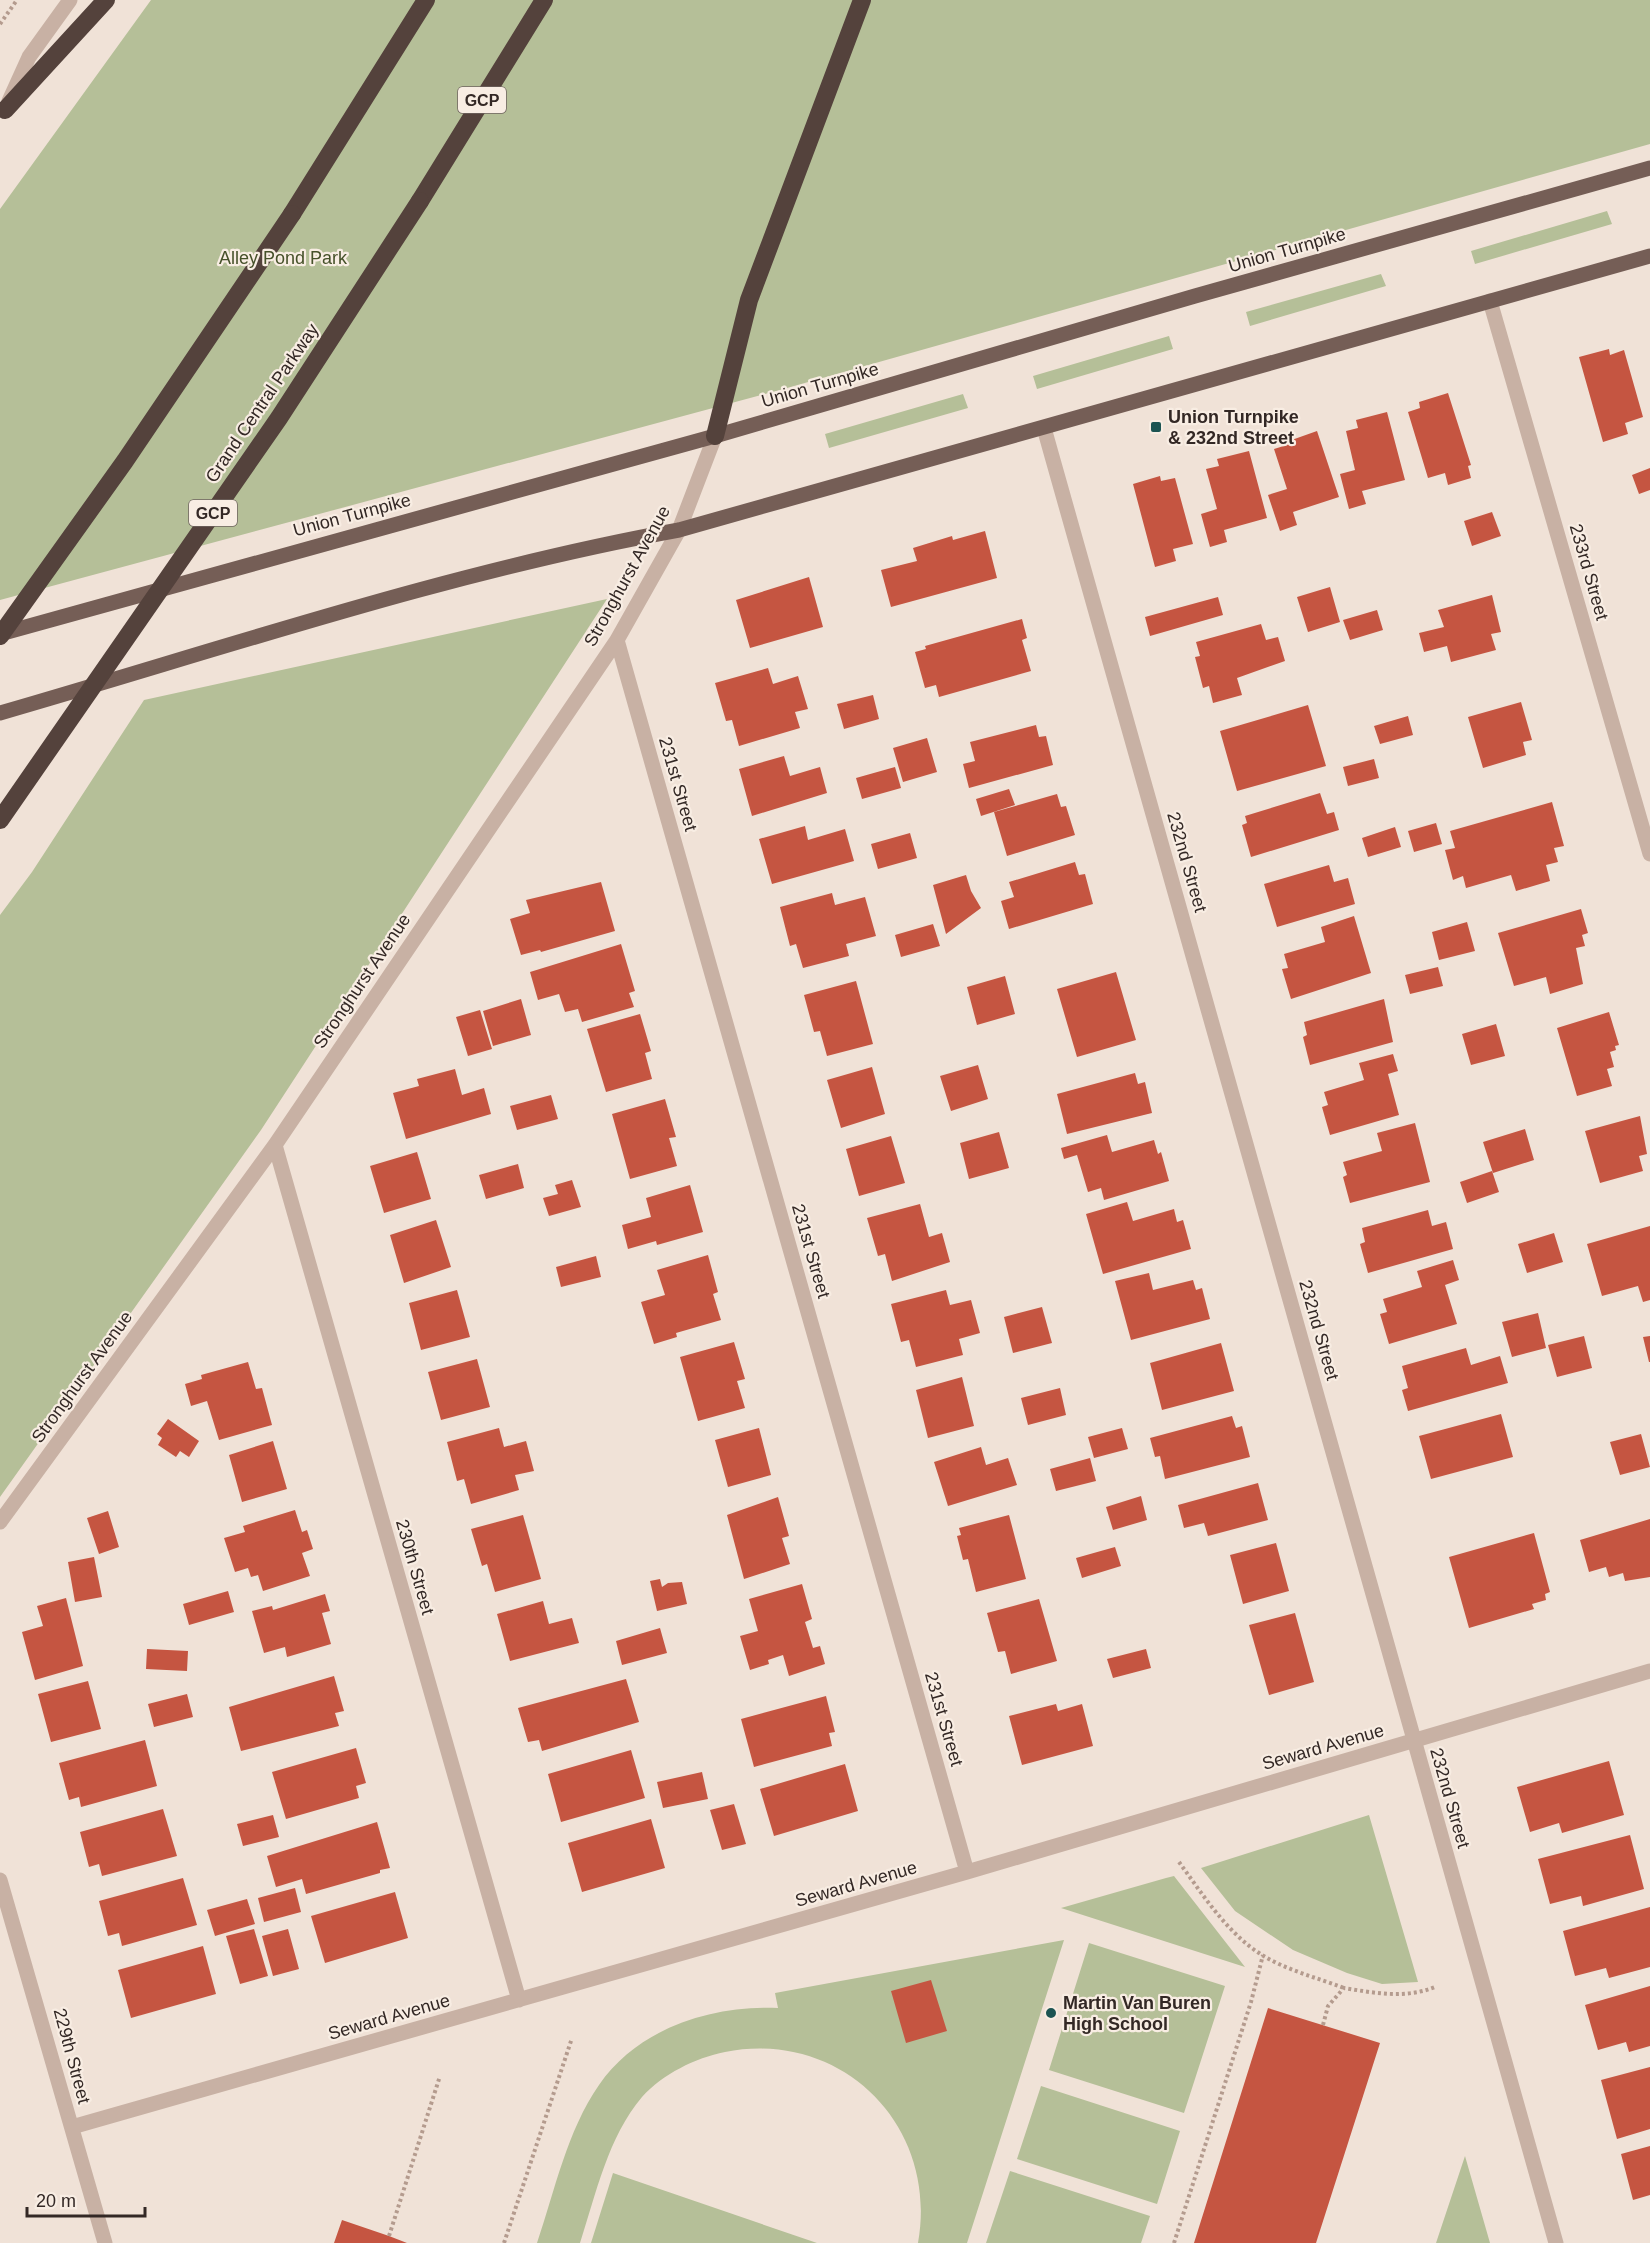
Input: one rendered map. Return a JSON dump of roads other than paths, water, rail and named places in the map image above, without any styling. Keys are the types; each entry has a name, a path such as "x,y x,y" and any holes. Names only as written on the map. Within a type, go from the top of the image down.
{"highway":[{"path":"2,114 106,0"},
{"path":"0,635 125,460 291,214 426,0"},
{"name":"Grand Central Parkway","path":"0,820 279,418 420,201 544,0"},
{"path":"715,436 749,300 862,0"}],"main road":[{"name":"Union Turnpike","path":"0,635 715,436 1195,296 1650,168"},
{"path":"0,713 393,596 614,542 678,530 1650,256"}],"street":[{"path":"2,114 29,57 69,0"},
{"name":"233rd Street","path":"1490,301 1650,854"},
{"name":"232nd Street","path":"1044,428 1556,2243"},
{"name":"Stronghurst Avenue","path":"0,1522 275,1145 617,640 678,530 715,436"},
{"name":"231st Street","path":"617,640 967,1872"},
{"name":"230th Street","path":"275,1145 519,2000"},
{"name":"Seward Avenue","path":"72,2127 967,1872 1650,1671"},
{"name":"229th Street","path":"0,1880 105,2243"}],"place":[{"name":"Union Turnpike & 232nd Street","path":"1156,427"},
{"name":"Martin Van Buren High School","path":"1051,2013"}],"park label":[{"name":"Alley Pond Park","path":"283,258"}]}
